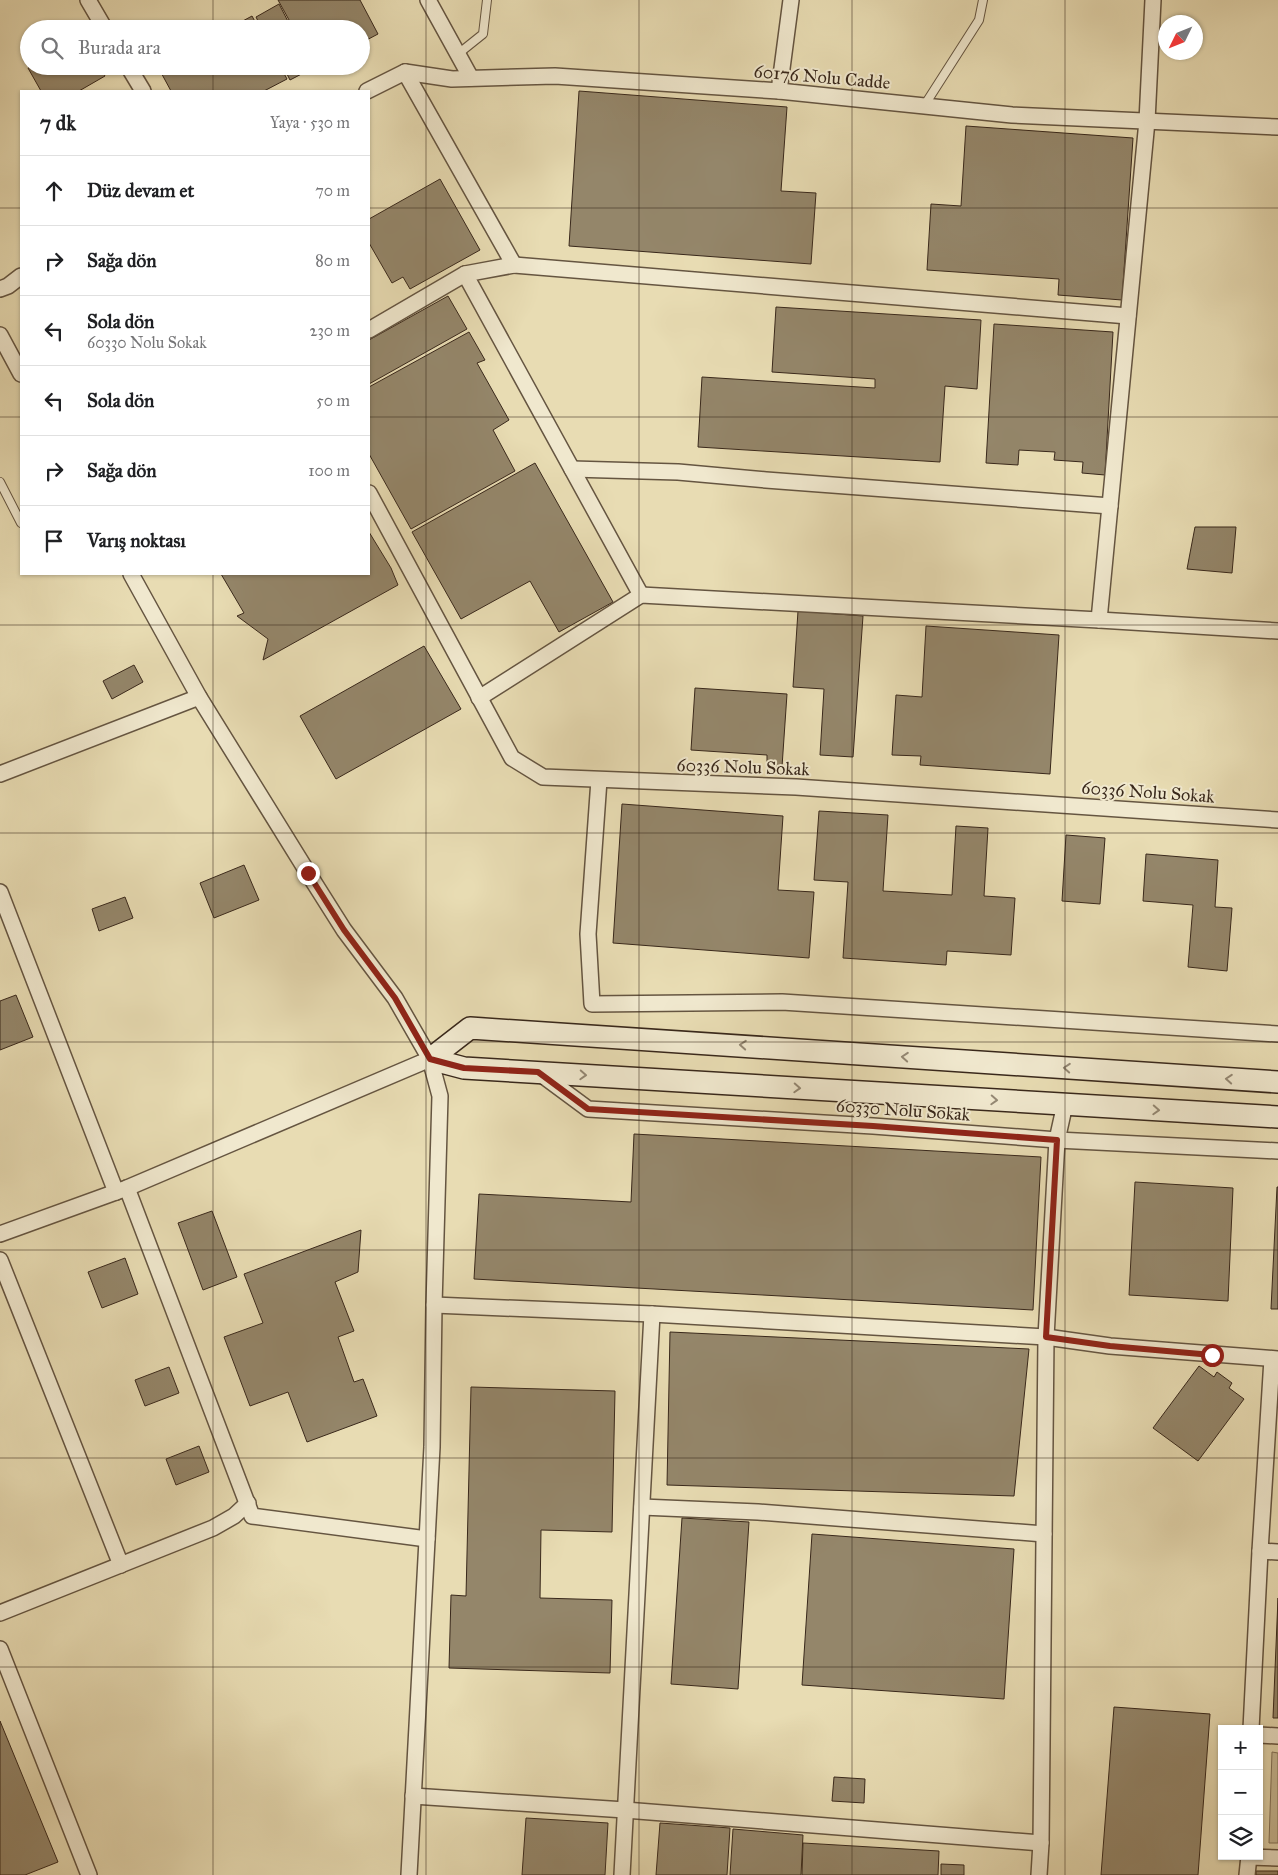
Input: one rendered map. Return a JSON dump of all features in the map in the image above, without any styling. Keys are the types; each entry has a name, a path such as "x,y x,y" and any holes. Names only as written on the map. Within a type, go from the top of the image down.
{"street":[{"path":"88,0 100,20"},
{"path":"428,0 471,78"},
{"path":"779,91 791,0"},
{"path":"1099,620 1147,121 1153,0"},
{"path":"369,90 405,72 514,265"},
{"name":"60176 Nolu Cadde","path":"405,72 452,79 555,76 779,91 1012,115 1278,127"},
{"path":"133,75 142,90"},
{"path":"370,329 465,274 514,265 1128,316"},
{"path":"465,274 641,595"},
{"path":"0,289 8,286 20,277"},
{"path":"0,335 20,372"},
{"path":"572,469 678,472 1110,506"},
{"name":"60336 Nolu Sokak","path":"370,495 512,758 542,777 796,787 1278,820"},
{"path":"132,575 199,697 344,930 395,998 430,1059 440,1096 432,1446 409,1875"},
{"path":"479,698 641,595 1099,620 1278,632"},
{"path":"0,774 199,697"},
{"path":"599,780 588,934 592,1004 782,1002 1278,1034"},
{"path":"0,892 122,1190 252,1516 427,1539"},
{"path":"0,1234 122,1190 430,1059 470,1028 1278,1082"},
{"path":"430,1059 464,1068 1278,1117"},
{"name":"60330 Nolu Sokak","path":"538,1072 588,1109 873,1126 1057,1140 1278,1151"},
{"path":"1039,1875 1041,1843 1046,1337 1057,1140 1065,1104"},
{"path":"0,1260 121,1565"},
{"path":"434,1305 652,1314 1046,1337 1110,1346 1275,1359 1260,1551 1250,1725"},
{"path":"622,1875 652,1314"},
{"path":"0,1613 212,1528 234,1516 248,1503"},
{"path":"642,1507 758,1512 1044,1534"},
{"path":"1260,1551 1278,1552"},
{"path":"0,1649 89,1875"},
{"path":"1263,1735 1278,1736"},
{"path":"413,1796 626,1810 1041,1843"},
{"path":"1263,1857 1278,1858"},
{"path":"1247,1875 1249,1860"}],"lane":[{"path":"458,54 483,34 487,0"},
{"path":"924,106 979,20 983,0"},
{"path":"0,482 20,521"}],"shaded area":[{"path":"1272,1752 1278,1753 1278,1843 1269,1843"}],"building":[{"path":"278,0 360,0 378,34 370,38 370,20 289,20"},
{"path":"279,4 287,20 258,20 256,17"},
{"path":"252,16 254,20 245,20"},
{"path":"32,75 105,76 81,90 40,90"},
{"path":"162,75 285,75 287,79 266,90 170,90"},
{"path":"288,75 300,75 290,80"},
{"path":"579,91 787,107 781,191 816,193 811,264 569,246"},
{"path":"966,126 1133,138 1122,300 1058,295 1059,279 927,270 931,204 961,206"},
{"path":"440,179 480,250 410,289 403,277 392,283 370,245 370,218"},
{"path":"448,296 467,329 370,383 370,339"},
{"path":"776,307 981,320 977,389 945,386 940,462 698,447 702,377 875,388 875,379 772,372"},
{"path":"994,324 1113,332 1105,475 1082,473 1083,462 1054,460 1055,452 1019,450 1018,465 986,463"},
{"path":"469,332 485,360 477,363 509,420 493,430 515,471 411,529 370,456 370,386"},
{"path":"535,463 613,602 559,632 530,581 461,619 412,532"},
{"path":"1195,527 1236,527 1232,573 1187,569"},
{"path":"370,534 391,568 398,585 263,660 268,639 237,616 244,613 222,575 370,575"},
{"path":"798,611 863,616 853,757 820,755 824,689 793,687"},
{"path":"926,626 1059,635 1050,774 920,765 921,756 892,755 896,695 922,697"},
{"path":"424,646 461,709 336,779 300,716"},
{"path":"134,665 143,682 112,699 103,681"},
{"path":"695,688 787,694 782,767 767,766 767,755 691,750"},
{"path":"622,804 783,816 778,890 814,892 809,958 613,943"},
{"path":"819,811 888,815 883,891 952,895 956,826 988,828 984,896 1015,898 1011,955 947,951 946,965 843,958 848,882 814,880"},
{"path":"1066,835 1105,838 1100,904 1062,901"},
{"path":"1146,854 1218,860 1215,907 1232,908 1227,971 1188,967 1193,905 1143,901"},
{"path":"244,865 259,900 214,918 200,883"},
{"path":"125,897 133,918 99,931 92,909"},
{"path":"16,995 33,1037 0,1050 0,1001"},
{"path":"634,1134 1041,1157 1033,1310 474,1279 479,1194 631,1202"},
{"path":"1135,1182 1233,1188 1228,1301 1129,1295"},
{"path":"1277,1187 1278,1309 1271,1309"},
{"path":"212,1211 237,1277 203,1290 178,1223"},
{"path":"361,1230 358,1272 335,1282 354,1331 338,1337 354,1382 363,1379 377,1416 307,1442 288,1392 250,1406 224,1337 263,1323 244,1274"},
{"path":"125,1258 138,1294 102,1308 88,1272"},
{"path":"670,1332 1029,1349 1014,1496 667,1485"},
{"path":"1199,1366 1214,1377 1217,1372 1232,1383 1229,1388 1244,1399 1198,1461 1153,1428"},
{"path":"169,1367 179,1393 145,1406 135,1380"},
{"path":"471,1387 615,1391 612,1532 541,1530 540,1598 612,1600 610,1673 449,1668 451,1595 466,1596"},
{"path":"199,1446 209,1472 176,1485 166,1459"},
{"path":"682,1518 749,1522 738,1689 671,1684"},
{"path":"812,1534 1014,1549 1004,1699 802,1685"},
{"path":"1278,1598 1278,1718 1273,1718"},
{"path":"1114,1707 1210,1714 1198,1875 1101,1875"},
{"path":"0,1721 58,1862 25,1875 0,1875"},
{"path":"834,1777 865,1779 864,1803 832,1801"},
{"path":"526,1818 608,1823 605,1875 522,1875"},
{"path":"660,1823 730,1828 727,1875 656,1875"},
{"path":"733,1829 803,1835 801,1875 730,1875"},
{"path":"803,1843 939,1851 938,1875 802,1875"},
{"path":"941,1864 964,1865 964,1875 941,1875"},
{"path":"1256,1871 1278,1871 1278,1875 1256,1875"}],"route":[{"path":"308,873 344,930 395,998 430,1059 464,1068 538,1072 588,1109 873,1126 1057,1140 1046,1337 1110,1346 1212,1355"}]}
